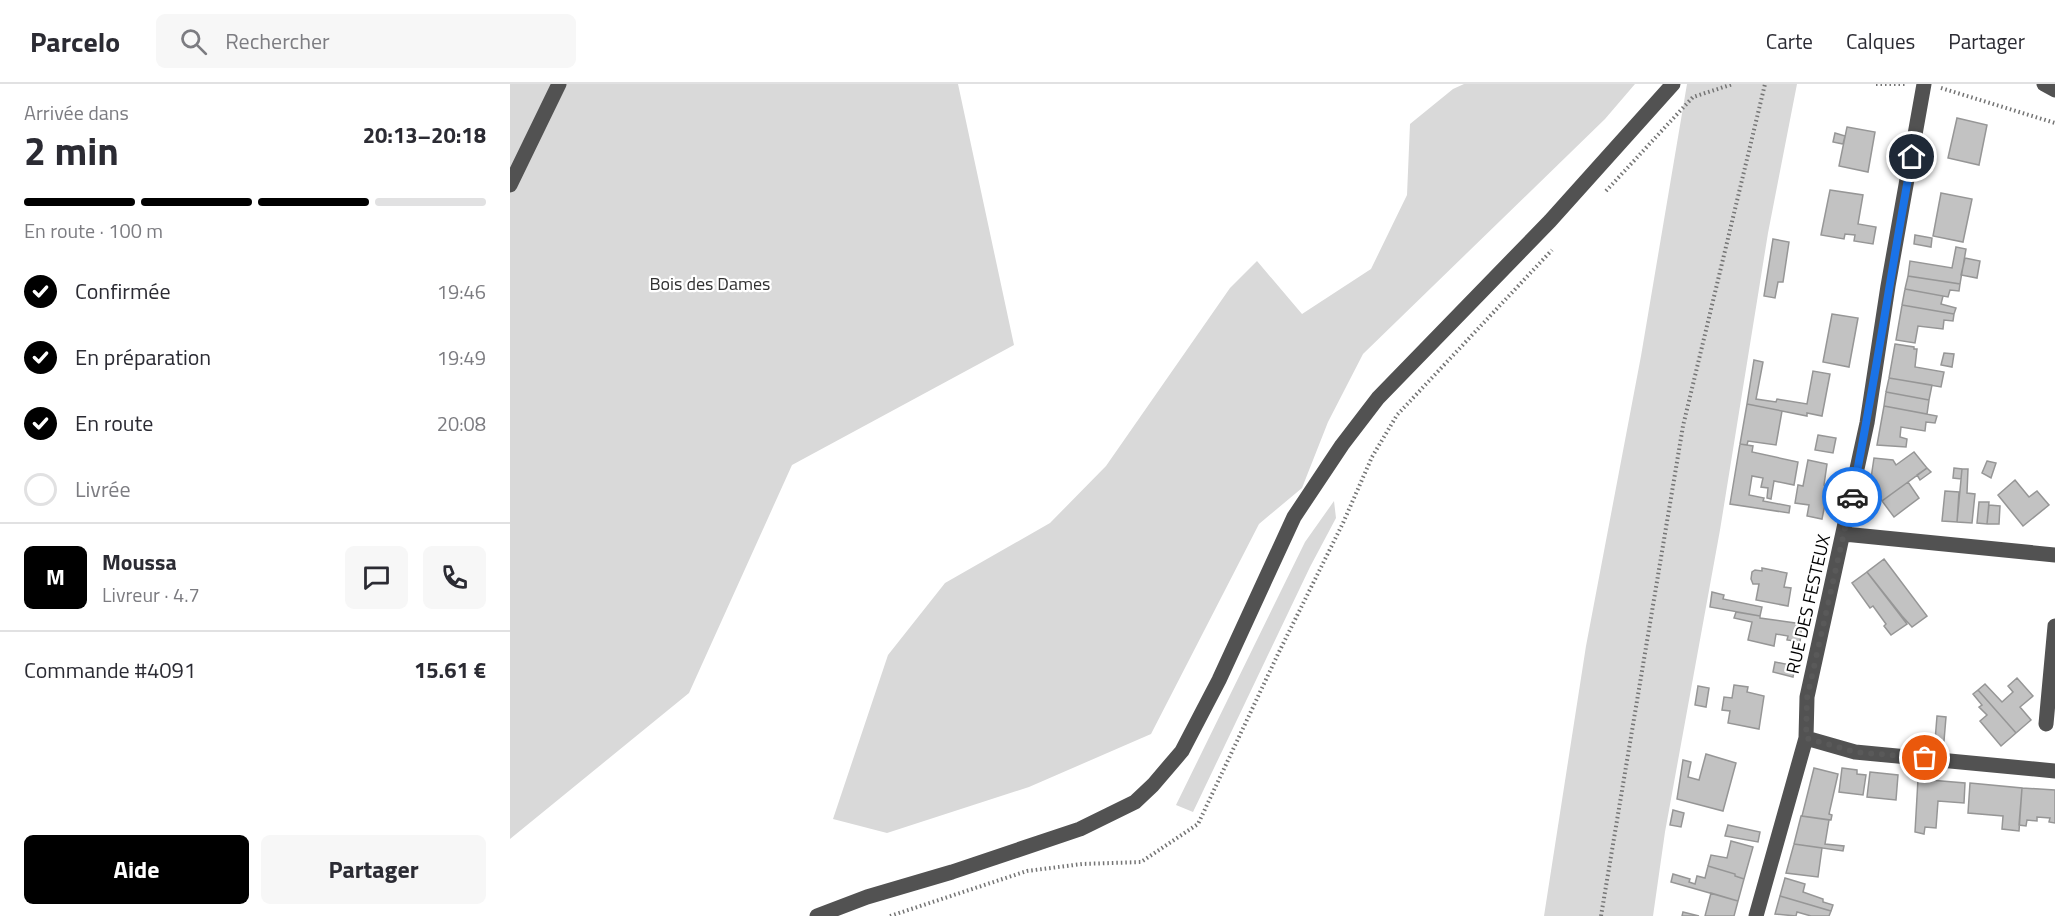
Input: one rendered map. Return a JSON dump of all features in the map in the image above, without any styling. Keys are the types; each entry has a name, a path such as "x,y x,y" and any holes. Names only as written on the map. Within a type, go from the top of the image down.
{"street":[{"path":"510,185 559,84"},
{"path":"817,916 867,897 952,872 1080,829 1135,802 1147,791 1182,751 1219,680 1294,517 1371,407 1550,221 1672,84"},
{"path":"2044,84 2055,90"},
{"name":"RUE DES FESTEUX","path":"1756,916 1806,738 1807,698 1867,423 1888,285 1931,86"},
{"path":"1844,534 2055,555"},
{"path":"2046,724 2055,626"},
{"path":"1806,738 1855,752 2055,771"}],"path":[{"path":"1601,196 1694,98 1733,84"},
{"path":"1600,916 1683,426 1765,84"},
{"path":"1876,84 1909,84"},
{"path":"1931,86 2055,123"},
{"path":"890,916 1027,871 1082,864 1141,862 1198,824 1343,523 1372,457 1397,416 1556,246"}],"green space":[{"name":"Bois des Dames","path":"510,84 958,84 1014,345 792,465 689,693 510,839"},
{"path":"1464,84 1635,84 1605,119 1363,354 1328,422 1302,488 1259,524 1151,734 1029,787 887,833 833,819 888,655 945,583 1050,523 1106,466 1230,288 1257,261 1302,314 1371,269 1407,195 1410,124 1453,89"},
{"path":"1687,84 1797,84 1768,233 1720,530 1665,832 1653,916 1544,916 1586,646 1641,356"},
{"path":"1334,501 1336,518 1310,567 1193,812 1176,805 1305,542"}],"building":[{"path":"1957,118 1987,125 1979,165 1948,158"},
{"path":"1847,127 1875,132 1868,172 1839,166"},
{"path":"1835,133 1845,136 1843,144 1833,142"},
{"path":"1830,190 1863,195 1858,224 1876,227 1873,244 1854,241 1855,235 1845,234 1844,239 1821,235"},
{"path":"1941,193 1972,199 1963,242 1933,236"},
{"path":"1915,235 1932,238 1931,247 1914,244"},
{"path":"1773,239 1789,242 1783,282 1778,282 1775,298 1764,296"},
{"path":"1956,247 1966,249 1960,284 1908,276 1910,261 1952,268"},
{"path":"1965,258 1980,261 1977,278 1961,275"},
{"path":"1908,276 1960,284 1959,291 1950,290 1948,297 1905,289"},
{"path":"1905,289 1943,296 1941,304 1956,308 1954,314 1902,305"},
{"path":"1902,305 1954,314 1953,321 1944,320 1943,329 1918,326 1915,343 1896,340"},
{"path":"1832,314 1858,318 1849,367 1823,362"},
{"path":"1895,344 1917,349 1915,367 1944,372 1941,387 1889,378"},
{"path":"1944,353 1954,354 1952,367 1941,365"},
{"path":"1754,360 1763,362 1756,399 1776,402 1777,399 1807,404 1813,371 1830,374 1822,416 1807,413 1807,416 1747,404"},
{"path":"1889,378 1932,385 1929,400 1886,392"},
{"path":"1886,392 1929,400 1927,414 1884,406"},
{"path":"1747,404 1782,411 1776,445 1748,441 1747,445 1740,444"},
{"path":"1884,406 1937,416 1935,423 1926,422 1925,431 1901,427 1900,437 1907,439 1906,447 1877,445"},
{"path":"1818,435 1836,438 1833,453 1815,450"},
{"path":"1740,444 1753,446 1752,452 1798,462 1794,485 1774,481 1771,499 1767,498 1768,488 1761,487 1763,478 1752,476 1749,495 1764,498 1763,501 1790,506 1789,513 1730,504"},
{"path":"1914,452 1927,468 1882,501 1870,485 1874,458 1893,460 1896,465"},
{"path":"1808,460 1827,464 1824,485 1828,489 1822,519 1807,516 1809,505 1795,503 1798,485 1803,486"},
{"path":"1987,461 1996,463 1991,478 1982,473"},
{"path":"1927,468 1931,472 1920,480 1917,475"},
{"path":"1954,468 1962,469 1961,479 1953,478"},
{"path":"1962,469 1968,469 1967,493 1975,494 1972,523 1957,522"},
{"path":"2015,480 2029,497 2037,491 2049,505 2023,526 1998,495"},
{"path":"1908,482 1919,498 1894,517 1882,501"},
{"path":"1945,491 1959,492 1957,522 1942,521"},
{"path":"1979,502 1989,502 1987,524 1977,523"},
{"path":"1989,505 2000,506 1999,524 1987,524"},
{"path":"1884,559 1927,616 1912,627 1867,572"},
{"path":"1762,568 1787,573 1784,587 1791,588 1788,606 1756,600 1759,584 1753,584 1752,572 1762,571"},
{"path":"1867,572 1907,624 1891,635 1873,606 1870,608 1852,583"},
{"path":"1712,592 1724,595 1723,599 1762,607 1760,616 1710,607"},
{"path":"1736,612 1802,624 1800,642 1787,640 1788,636 1776,634 1774,646 1748,640 1752,622 1734,618"},
{"path":"1775,662 1795,666 1793,677 1773,672"},
{"path":"2017,678 2033,696 2020,707 2031,720 2016,733 1978,690 1985,684 2002,702 2013,692 2008,686"},
{"path":"1734,685 1748,687 1747,692 1764,696 1759,729 1728,723 1730,711 1722,710 1724,697 1732,698"},
{"path":"1698,686 1709,688 1706,707 1695,705"},
{"path":"1978,690 2016,733 2001,746 1980,721 1987,715 1979,707 1982,705 1973,694"},
{"path":"1937,716 1946,717 1944,741 1935,741"},
{"path":"1706,754 1736,763 1723,811 1677,799 1683,760 1691,762 1688,777 1699,780"},
{"path":"1814,768 1838,774 1829,814 1832,815 1831,820 1802,816"},
{"path":"1842,768 1857,770 1857,774 1866,775 1863,795 1839,792"},
{"path":"1870,772 1898,775 1896,800 1867,797"},
{"path":"1918,779 1965,783 1964,803 1938,801 1936,828 1925,827 1924,834 1915,832"},
{"path":"1970,783 2022,788 2019,831 2002,829 2003,816 1968,813"},
{"path":"2022,788 2055,790 2055,823 2049,822 2050,818 2037,817 2037,821 2027,820 2026,826 2019,825"},
{"path":"1673,810 1684,813 1681,827 1670,825"},
{"path":"1801,816 1829,820 1825,844 1844,846 1843,851 1794,844"},
{"path":"1728,825 1760,832 1758,842 1725,836"},
{"path":"1731,841 1753,847 1744,879 1708,866 1711,855 1727,858"},
{"path":"1794,844 1822,848 1818,877 1786,873"},
{"path":"1708,866 1744,879 1738,901 1671,882 1673,874 1690,879 1689,882 1695,884 1697,876 1705,878"},
{"path":"1785,878 1805,884 1803,892 1833,905 1831,911 1780,896"},
{"path":"1711,893 1738,901 1734,916 1705,916"},
{"path":"1780,896 1831,911 1829,916 1811,916 1797,912 1796,916 1775,914"},
{"path":"1683,912 1699,916 1682,916"}],"way so far":[{"path":"1852,497 1807,698 1806,738 1855,752 1925,758"}],"route":[{"path":"1852,497 1867,423 1888,285 1912,157"}]}
